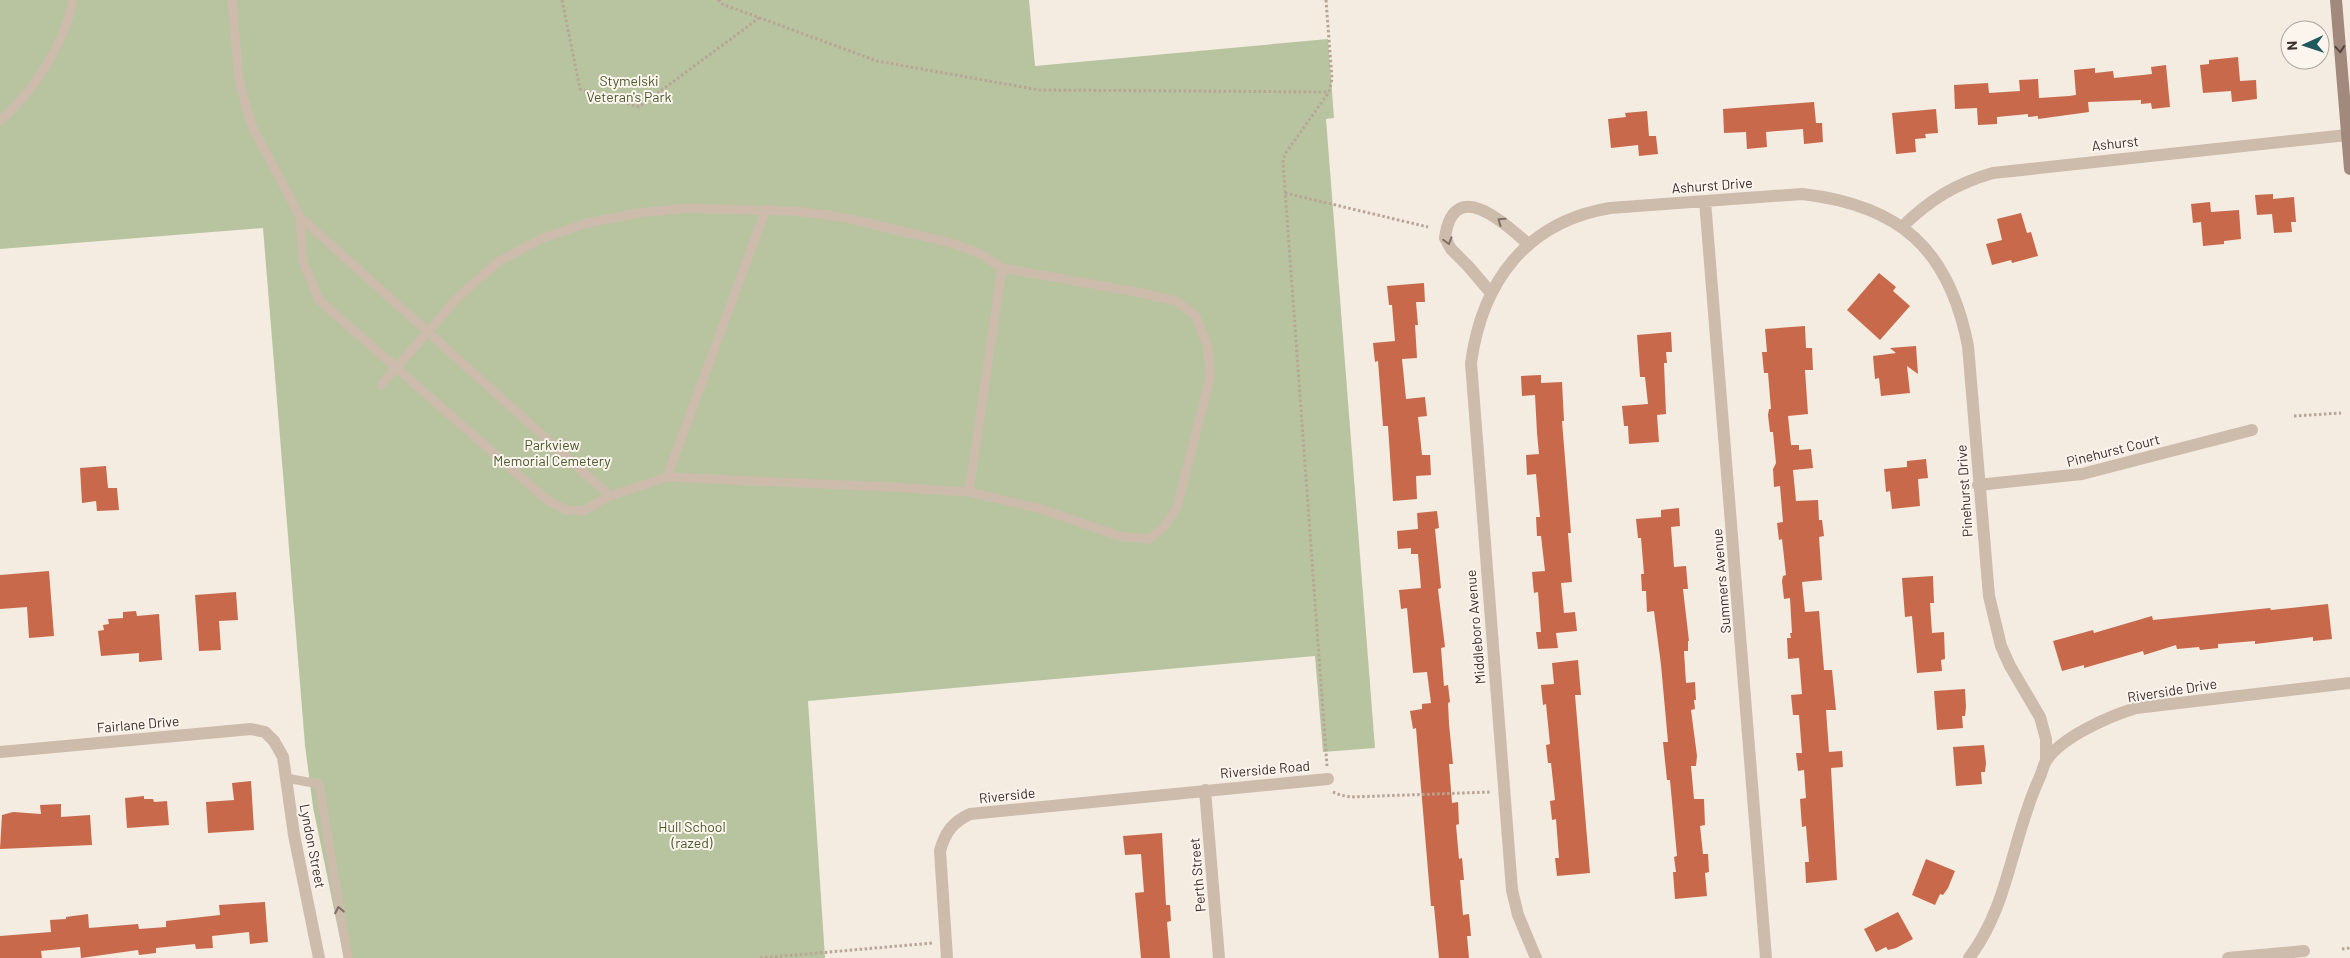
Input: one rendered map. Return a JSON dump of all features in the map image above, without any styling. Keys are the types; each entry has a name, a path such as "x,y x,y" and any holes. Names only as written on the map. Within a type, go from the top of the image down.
{"main road":[{"path":"2336,0 2350,169"}],"street":[{"name":"Ashurst","path":"1902,227 1919,210 1943,192 1970,180 1994,173 2347,135"},
{"name":"Ashurst Drive","path":"1504,272 1528,244 1559,223 1592,211 1802,194 1828,197 1868,208 1902,227"},
{"name":"Summers Avenue","path":"1705,201 1766,958"},
{"path":"1491,294 1451,249 1445,238 1452,215 1460,208 1478,207 1506,223 1528,244"},
{"name":"Pinehurst Drive","path":"1902,227 1938,265 1951,286 1962,316 1968,346 1983,543 1993,617 2010,666 2040,717 2046,739 2046,761"},
{"name":"Middleboro Avenue","path":"1504,272 1478,320 1471,362 1472,395 1512,890 1518,915 1536,958"},
{"name":"Pinehurst Court","path":"1978,485 2082,474 2252,430"},
{"name":"Riverside Drive","path":"1969,958 1981,942 1995,915 2024,817 2046,761 2065,743 2085,729 2136,708 2350,683"},
{"name":"Fairlane Drive","path":"0,752 251,729 265,732 274,741"},
{"name":"Lyndon Street","path":"274,741 283,757 294,835 319,958"},
{"name":"Riverside Road","path":"1204,790 1328,779"},
{"name":"Riverside","path":"947,958 940,851 946,834 960,819 978,812 1204,790"},
{"name":"Perth Street","path":"1204,790 1219,958"},
{"path":"2228,958 2304,951"}],"lane":[{"path":"0,121 18,105 50,60 69,19 73,0"},
{"path":"232,0 240,80 251,124 300,217 610,496"},
{"path":"300,217 303,261 319,300 396,369 547,500 565,510 583,511 610,496 667,477 910,488 969,492 1041,509 1119,536 1149,539 1164,527 1177,507 1210,378 1208,347 1195,315 1176,301 1142,293 1002,268 981,254 948,242 841,217 766,209 685,208 638,213 587,223 543,238 499,261 458,297 426,332 396,369 381,385"},
{"path":"667,477 766,209"},
{"path":"969,492 1002,268"},
{"path":"286,778 319,784 348,958"}],"path":[{"path":"562,0 580,89 639,107 759,18"},
{"path":"718,0 722,4 877,61 1039,90 1329,92"},
{"path":"1326,0 1332,79 1329,92 1285,154 1283,162 1328,779 1335,794 1351,797 1504,791"},
{"path":"1285,193 1428,227"},
{"path":"2294,416 2341,413"},
{"path":"760,958 946,942"},
{"path":"2342,949 2350,948"}],"green space":[{"name":"Parkview Memorial Cemetery","path":"0,0 1029,0 1035,66 1328,39 1334,118 1326,119 1375,748 1323,752 1315,656 808,701 825,958 344,958 313,807 305,745 263,228 0,249"}],"building":[{"path":"2238,57 2240,81 2256,80 2257,99 2232,102 2231,91 2203,93 2200,65 2209,64 2209,60"},
{"path":"2166,65 2170,107 2152,109 2151,103 2141,104 2141,100 2088,102 2089,112 2038,119 2038,116 2028,117 2028,114 1997,117 1997,124 1978,125 1977,108 1955,109 1954,85 1988,83 1989,93 2020,91 2019,80 2038,79 2039,98 2069,96 2076,95 2074,70 2095,68 2095,73 2113,71 2114,78 2152,74 2151,67"},
{"path":"1814,102 1816,123 1822,123 1823,142 1804,144 1803,129 1766,132 1767,147 1747,149 1746,132 1724,133 1723,109"},
{"path":"1936,109 1938,133 1925,134 1926,138 1915,139 1916,152 1896,154 1892,113"},
{"path":"1647,111 1649,136 1656,136 1658,154 1639,156 1638,145 1611,148 1608,119 1626,117 1625,113"},
{"path":"2273,194 2273,199 2294,197 2296,222 2291,222 2292,232 2274,233 2272,214 2257,215 2255,195"},
{"path":"2210,202 2211,212 2239,210 2241,239 2224,241 2224,244 2203,246 2201,222 2193,223 2191,204"},
{"path":"2021,213 2027,233 2031,232 2038,256 2012,263 2011,260 1992,265 1986,244 2002,240 1997,219"},
{"path":"1879,273 1896,287 1893,291 1910,306 1880,340 1847,310"},
{"path":"1424,283 1425,302 1416,302 1418,325 1415,325 1417,358 1402,359 1406,399 1425,397 1427,416 1418,417 1422,455 1430,455 1431,475 1416,476 1417,499 1393,501 1388,426 1383,426 1378,361 1375,362 1373,343 1395,341 1392,305 1389,305 1387,286"},
{"path":"1805,326 1806,348 1812,348 1813,370 1805,370 1808,414 1788,416 1791,445 1799,445 1799,450 1811,449 1813,468 1793,470 1796,501 1818,500 1819,520 1822,520 1824,536 1819,537 1822,580 1802,582 1805,612 1819,611 1824,670 1832,670 1836,710 1826,710 1829,752 1842,751 1843,767 1831,768 1837,880 1806,883 1805,862 1809,862 1806,826 1802,827 1800,799 1806,798 1804,770 1798,771 1796,753 1802,753 1799,715 1793,715 1791,695 1802,694 1799,658 1788,659 1787,638 1791,638 1790,633 1792,633 1790,598 1784,599 1782,581 1783,576 1786,575 1782,539 1779,540 1777,523 1783,522 1780,486 1774,487 1773,469 1776,463 1773,432 1770,432 1768,415 1769,409 1771,409 1768,373 1764,373 1762,352 1767,352 1765,329"},
{"path":"1671,332 1672,352 1666,352 1667,363 1664,363 1666,414 1657,415 1659,442 1629,444 1628,426 1624,426 1622,406 1648,404 1645,377 1640,377 1637,335"},
{"path":"1916,346 1918,374 1907,366 1910,393 1881,396 1879,378 1875,379 1873,356 1896,353 1890,348"},
{"path":"1541,375 1541,383 1562,382 1564,421 1562,421 1571,533 1568,533 1572,582 1561,583 1564,613 1575,612 1577,631 1556,633 1558,648 1538,649 1536,632 1541,632 1538,592 1534,593 1532,572 1545,571 1541,536 1537,536 1536,517 1540,517 1536,474 1527,475 1526,455 1539,454 1535,395 1522,396 1521,376"},
{"path":"1926,459 1928,478 1918,479 1920,506 1892,509 1890,491 1886,492 1884,469 1907,467 1907,461"},
{"path":"106,466 108,488 117,488 119,510 97,511 96,501 82,503 80,468"},
{"path":"1679,508 1680,526 1671,527 1674,567 1686,566 1688,589 1683,589 1689,641 1688,651 1684,651 1686,683 1695,682 1696,700 1694,700 1695,709 1691,710 1697,756 1696,766 1691,766 1694,799 1704,799 1705,825 1700,826 1703,854 1708,854 1709,872 1705,873 1707,896 1675,899 1673,872 1676,872 1674,857 1677,856 1670,780 1667,780 1663,742 1668,742 1661,665 1654,611 1647,612 1646,591 1642,591 1641,574 1644,574 1641,538 1638,538 1636,519 1661,517 1661,510"},
{"path":"1437,511 1439,528 1435,529 1441,588 1438,589 1445,647 1441,648 1444,686 1448,685 1450,702 1448,703 1449,724 1453,764 1449,764 1452,803 1458,802 1459,824 1456,825 1459,859 1462,858 1464,880 1460,880 1463,915 1469,914 1471,936 1467,936 1469,958 1439,958 1434,906 1431,906 1416,728 1413,729 1410,711 1422,709 1422,704 1431,703 1427,672 1413,673 1407,608 1401,609 1399,590 1421,588 1418,554 1411,554 1411,548 1398,549 1397,531 1418,529 1417,513"},
{"path":"49,571 54,636 29,638 27,607 0,609 0,575"},
{"path":"1933,576 1934,603 1930,603 1932,633 1944,632 1945,659 1941,660 1942,671 1917,673 1912,616 1905,617 1902,578"},
{"path":"236,592 238,620 219,621 221,650 199,651 195,595"},
{"path":"2328,604 2332,639 2313,641 2313,637 2255,644 2255,641 2218,644 2218,648 2200,650 2199,647 2177,649 2176,645 2144,655 2143,651 2084,668 2084,665 2062,671 2053,641 2093,630 2094,633 2152,616 2153,620"},
{"path":"136,611 137,616 159,614 162,660 139,662 139,653 101,656 98,631 104,630 103,625 109,624 108,619 123,618 123,612"},
{"path":"1578,660 1581,695 1575,695 1590,873 1557,876 1555,858 1559,858 1556,819 1552,820 1550,801 1555,800 1551,763 1548,763 1546,745 1550,744 1546,704 1543,705 1541,685 1554,684 1552,663"},
{"path":"1965,689 1966,707 1965,716 1962,716 1963,728 1937,730 1934,691"},
{"path":"1984,745 1986,763 1985,772 1981,772 1982,784 1956,786 1953,747"},
{"path":"251,781 254,830 208,833 206,802 234,800 232,783"},
{"path":"144,796 144,799 153,799 154,802 167,801 169,825 127,828 125,798"},
{"path":"61,804 61,817 90,815 92,845 0,849 2,815 13,812 41,814 40,805"},
{"path":"1162,833 1166,905 1170,905 1171,921 1167,922 1170,958 1141,958 1135,893 1144,892 1141,854 1125,855 1123,836"},
{"path":"1926,859 1955,871 1948,888 1943,895 1940,894 1935,905 1912,895"},
{"path":"265,902 268,942 250,944 249,932 212,936 213,948 196,949 195,944 156,948 156,953 139,955 138,950 81,958 80,947 41,951 42,958 0,958 0,936 51,932 50,920 66,919 66,917 88,914 89,928 138,924 139,929 166,927 166,921 220,915 219,905"},
{"path":"1898,912 1913,939 1896,948 1888,950 1886,947 1876,952 1864,929"}],"park label":[{"name":"Stymelski Veteran's Park","path":"629,88"},
{"name":"Hull School (razed)","path":"692,834"}]}
